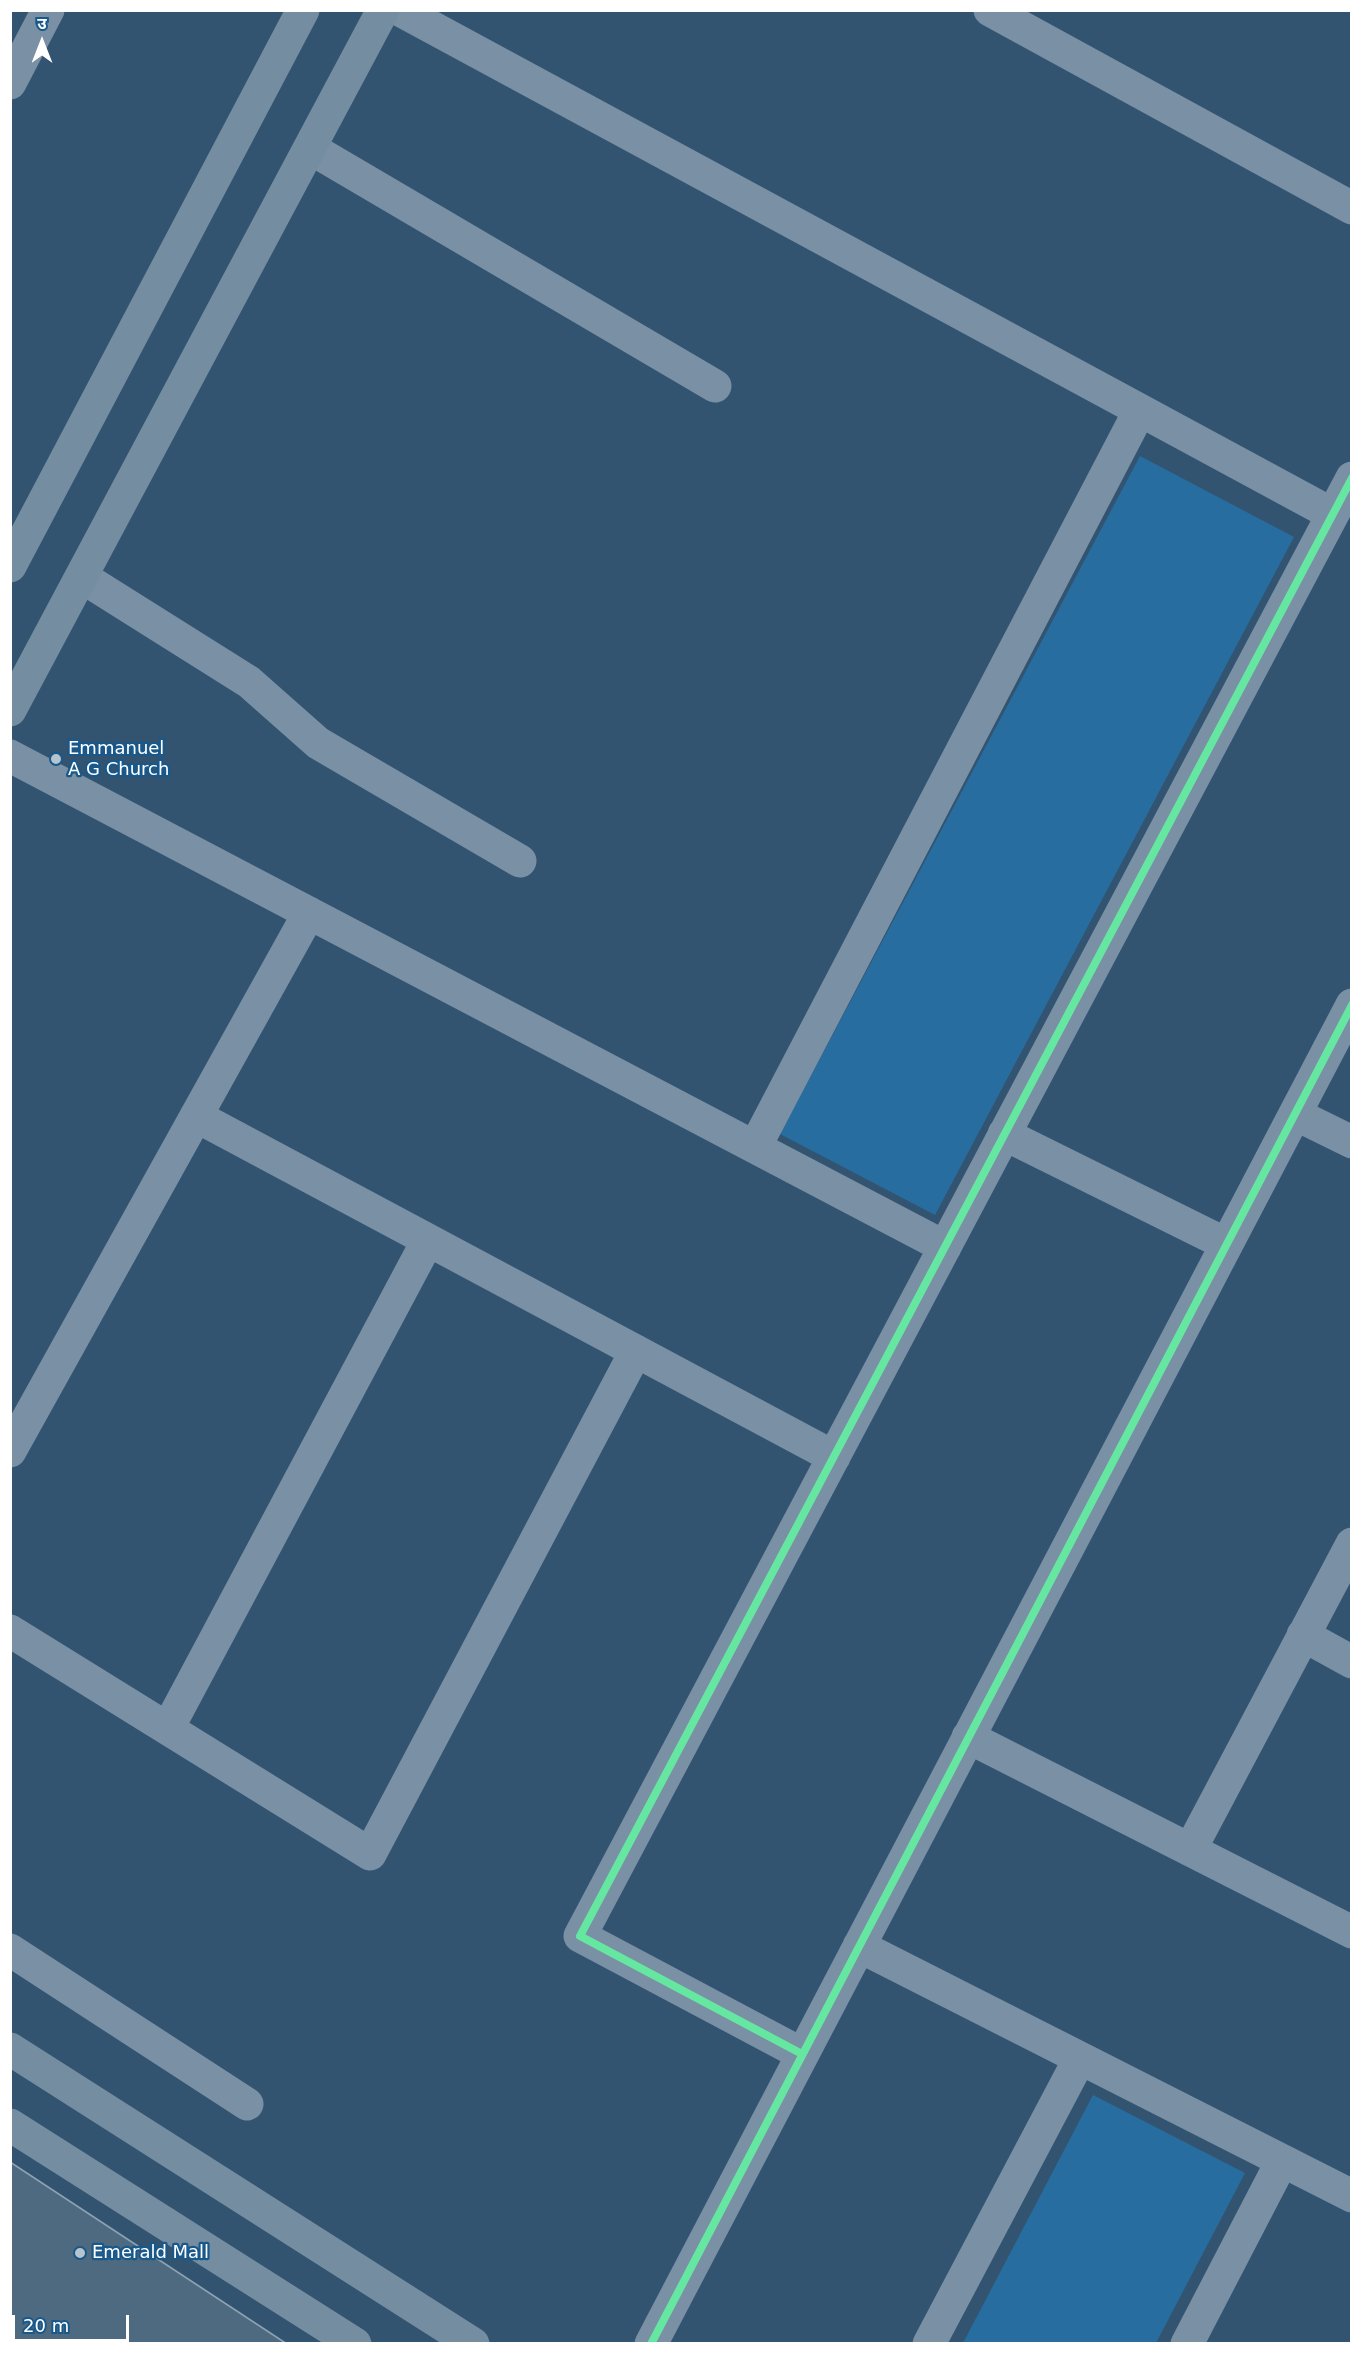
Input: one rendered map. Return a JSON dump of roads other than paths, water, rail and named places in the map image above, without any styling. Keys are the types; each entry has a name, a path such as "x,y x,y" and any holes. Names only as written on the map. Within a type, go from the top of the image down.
{"street":[{"path":"10,83 20,42 48,10"},
{"path":"13,557 303,10"},
{"path":"10,710 383,10"},
{"path":"400,10 1332,514"},
{"path":"990,10 1352,208"},
{"path":"310,148 715,386"},
{"path":"755,1147 1140,410"},
{"path":"802,2054 580,1936 1352,478"},
{"path":"82,577 249,682 318,743 519,861"},
{"path":"10,756 945,1247"},
{"path":"10,1451 309,913"},
{"path":"651,2343 1352,1005"},
{"path":"1295,1114 1352,1142"},
{"path":"196,1116 834,1457"},
{"path":"1004,1134 1226,1244"},
{"path":"168,1728 428,1240"},
{"path":"10,1631 370,1854 636,1351"},
{"path":"1190,1850 1352,1544"},
{"path":"1303,1635 1352,1662"},
{"path":"968,1737 1352,1932"},
{"path":"859,1946 1352,2196"},
{"path":"10,1950 246,2104"},
{"path":"10,2049 473,2343"},
{"path":"929,2343 1080,2058"},
{"path":"10,2125 355,2343"},
{"path":"1187,2343 1282,2161"}],"place":[{"name":"Emmanuel A G Church","path":"56,759"},
{"name":"Emerald Mall","path":"80,2253"}]}
